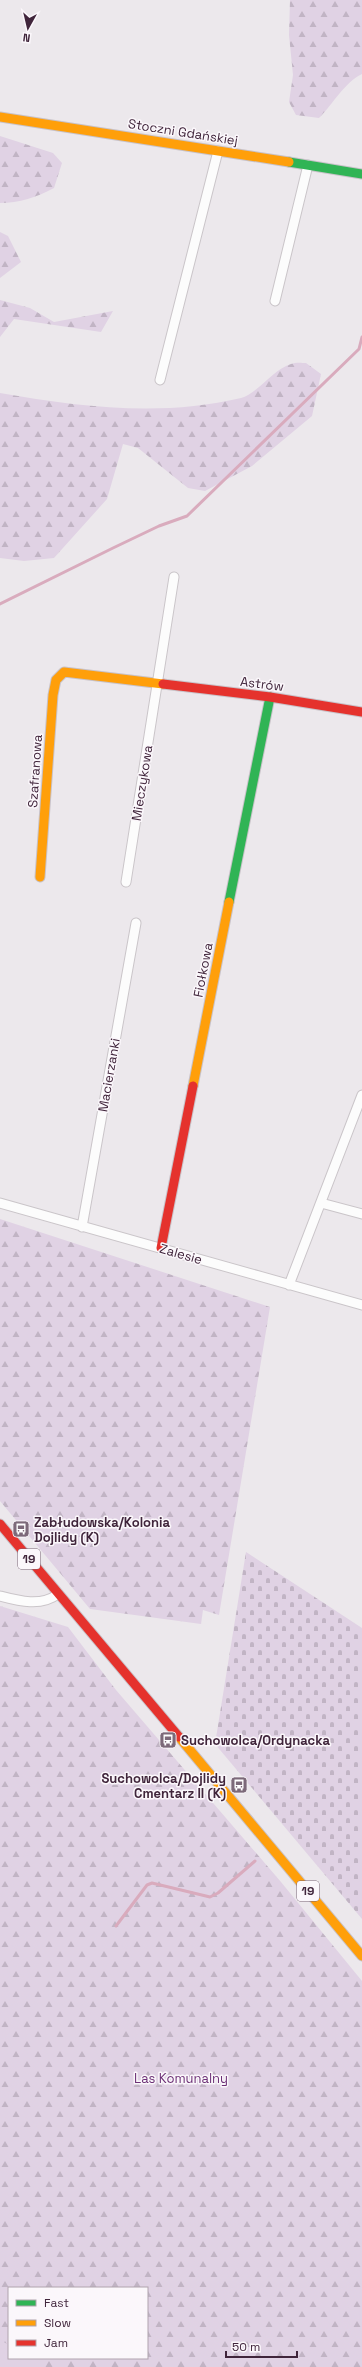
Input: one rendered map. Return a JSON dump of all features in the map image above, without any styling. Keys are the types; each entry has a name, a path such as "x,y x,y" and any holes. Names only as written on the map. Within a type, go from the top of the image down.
{"main road":[{"name":"Stoczni Gdańskiej","path":"0,117 362,174"},
{"name":"Astrów","path":"64,672 158,685 270,697 362,712"},
{"name":"Szafranowa","path":"40,877 52,695 56,680 64,672"},
{"name":"Fiołkowa","path":"161,1248 270,697"},
{"name":"19","path":"0,1524 362,1956"}],"street":[{"path":"160,380 218,151"},
{"path":"275,301 308,165"},
{"name":"Mieczykowa","path":"126,882 174,577"},
{"name":"Macierzanki","path":"82,1227 136,923"},
{"path":"289,1285 362,1095"},
{"name":"Zalesie","path":"0,1203 362,1305"},
{"path":"321,1203 362,1214"},
{"path":"0,1596 39,1602 52,1599 58,1594"}],"green space":[{"path":"290,0 362,0 362,74 344,88 319,118 296,115 289,102 293,75 289,35"},
{"path":"0,136 53,153 62,163 54,188 28,199 0,203"},
{"path":"0,232 8,236 21,262 0,278"},
{"path":"0,300 30,308 54,322 113,311 101,332 14,319 0,337"},
{"path":"295,363 306,363 321,374 312,416 252,466 205,491 188,488 138,448 123,444 107,499 54,558 24,561 0,558 0,393 90,406 120,408 181,407 211,404 241,398 254,391 285,366"},
{"path":"0,1219 270,1307 219,1615 203,1610 201,1624 90,1609 0,1501"},
{"path":"246,1552 362,1628 362,1919 215,1744"},
{"name":"Las Komunalny","path":"0,1606 68,1627 116,1690 281,1882 362,1981 362,2367 44,2367 32,2359 148,2359 148,2287 8,2287 8,2344 0,2340"},
{"path":"0,2318 8,2322 8,2359 67,2359 79,2367 0,2367"}],"waterway":[{"path":"0,604 159,526 187,516 359,349 362,337"},
{"path":"116,1926 147,1885 152,1883 210,1897 218,1893 255,1861"}],"traffic: fast":[{"path":"289,162 362,174"},
{"path":"229,902 270,697"}],"traffic: slow":[{"path":"0,117 289,162"},
{"path":"40,877 53,695 56,680 64,672 163,684"},
{"path":"193,1086 229,902"},
{"path":"179,1737 362,1956"}],"traffic: jam":[{"path":"163,684 270,697 362,712"},
{"path":"161,1248 193,1086"},
{"path":"0,1524 179,1737"}],"place":[{"name":"Zabłudowska/Kolonia Dojlidy (K)","path":"21,1529"},
{"name":"Suchowolca/Ordynacka","path":"168,1740"},
{"name":"Suchowolca/Dojlidy Cmentarz II (K)","path":"239,1785"}]}
